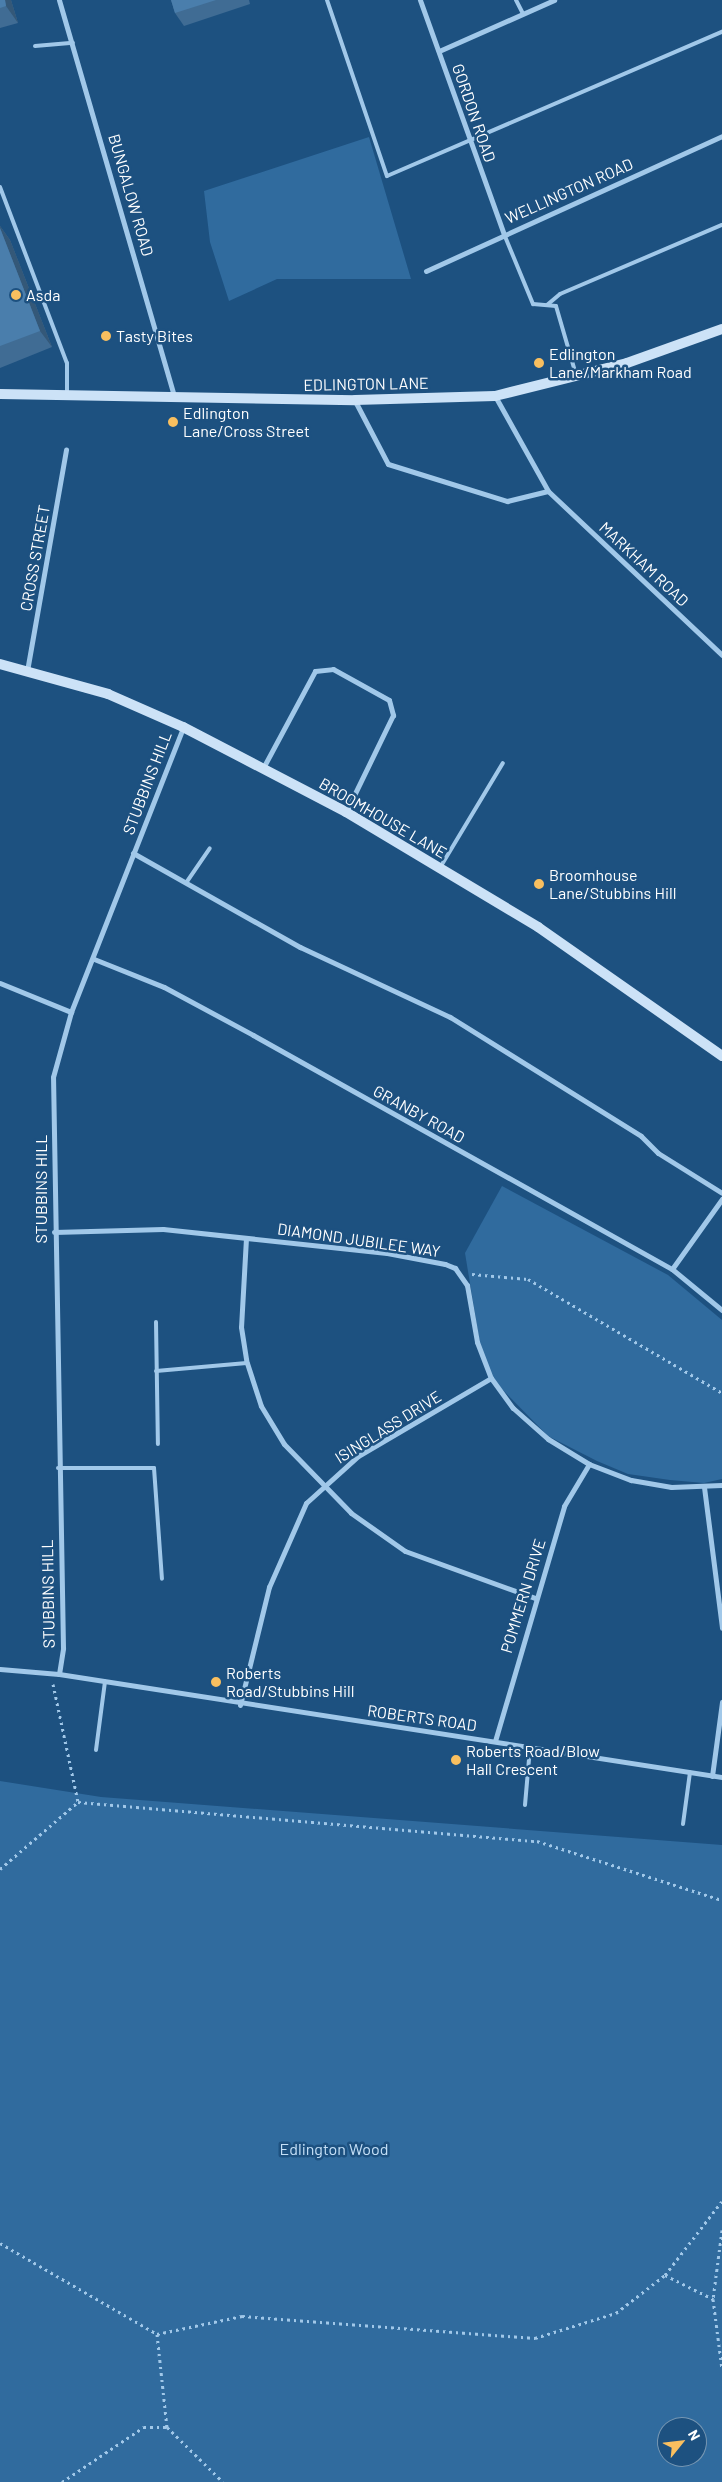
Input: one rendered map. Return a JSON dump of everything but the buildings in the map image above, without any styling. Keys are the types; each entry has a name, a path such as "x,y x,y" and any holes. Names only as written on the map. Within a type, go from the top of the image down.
{"street":[{"name":"BUNGALOW ROAD","path":"59,0 73,43 174,398"},
{"name":"GORDON ROAD","path":"420,0 504,234"},
{"path":"439,51 554,0"},
{"name":"WELLINGTON ROAD","path":"426,270 722,136"},
{"name":"EDLINGTON LANE","path":"0,394 355,400 495,396 577,378 722,329"},
{"name":"MARKHAM ROAD","path":"495,396 548,491 722,655"},
{"path":"355,400 388,464 507,501 548,491"},
{"name":"CROSS STREET","path":"27,671 66,449"},
{"name":"BROOMHOUSE LANE","path":"0,664 108,694 183,727 346,812 440,868 616,978 722,1056"},
{"path":"263,769 315,671 333,669 389,700 393,715 346,812"},
{"name":"STUBBINS HILL","path":"59,1674 62,1648 53,1077 72,1012 183,727"},
{"path":"133,853 300,947 450,1017 640,1136 722,1193"},
{"name":"GRANBY ROAD","path":"94,959 164,986 672,1269 722,1310"},
{"path":"0,984 72,1012"},
{"path":"672,1269 722,1198"},
{"name":"DIAMOND JUBILEE WAY","path":"54,1232 163,1229 387,1254 445,1264 461,1275"},
{"path":"246,1238 241,1327 247,1363 261,1406 284,1444 322,1486 405,1551 535,1598"},
{"path":"461,1275 481,1356 492,1378 530,1424 589,1464 650,1484 704,1487 722,1485"},
{"name":"ISINGLASS DRIVE","path":"240,1704 275,1572 306,1503 322,1486 373,1447 492,1378"},
{"name":"POMMERN DRIVE","path":"494,1741 535,1598 564,1506 589,1464"},
{"path":"704,1487 722,1628"},
{"name":"ROBERTS ROAD","path":"0,1669 59,1674 240,1704 722,1777"},
{"path":"712,1776 722,1702"}],"lane":[{"path":"327,0 387,176 471,142 722,32"},
{"path":"516,0 522,14"},
{"path":"35,46 73,43"},
{"path":"0,187 67,363 67,394"},
{"path":"547,305 560,294 722,225"},
{"path":"504,234 533,304 556,306 577,378"},
{"path":"440,868 503,763"},
{"path":"186,883 210,848"},
{"path":"156,1322 158,1444"},
{"path":"156,1371 247,1363"},
{"path":"58,1468 154,1468 162,1579"},
{"path":"96,1750 106,1682"},
{"path":"525,1806 530,1748"},
{"path":"683,1824 690,1772"}],"path":[{"path":"461,1275 528,1279 722,1393"},
{"path":"51,1673 78,1802"},
{"path":"0,1869 78,1802 537,1841 722,1900"},
{"path":"0,2244 157,2334 242,2316 535,2338 616,2313 665,2275 722,2201"},
{"path":"722,2230 712,2299 722,2369"},
{"path":"665,2275 712,2299"},
{"path":"157,2334 167,2426 223,2482"},
{"path":"62,2482 144,2427 167,2426"}],"green space":[{"path":"369,137 411,279 277,279 229,301 210,242 204,191"},
{"path":"502,1186 668,1275 722,1320 722,1479 704,1483 628,1474 597,1461 548,1436 496,1383 482,1356 465,1253"},
{"name":"Edlington Wood","path":"0,1781 101,1797 722,1845 722,2482 0,2482"}],"place":[{"name":"Asda","path":"16,295"},
{"name":"Tasty Bites","path":"106,336"},
{"name":"Edlington Lane/Markham Road","path":"539,363"},
{"name":"Edlington Lane/Cross Street","path":"173,422"},
{"name":"Broomhouse Lane/Stubbins Hill","path":"539,884"},
{"name":"Roberts Road/Stubbins Hill","path":"216,1682"},
{"name":"Roberts Road/Blow Hall Crescent","path":"456,1760"}]}
